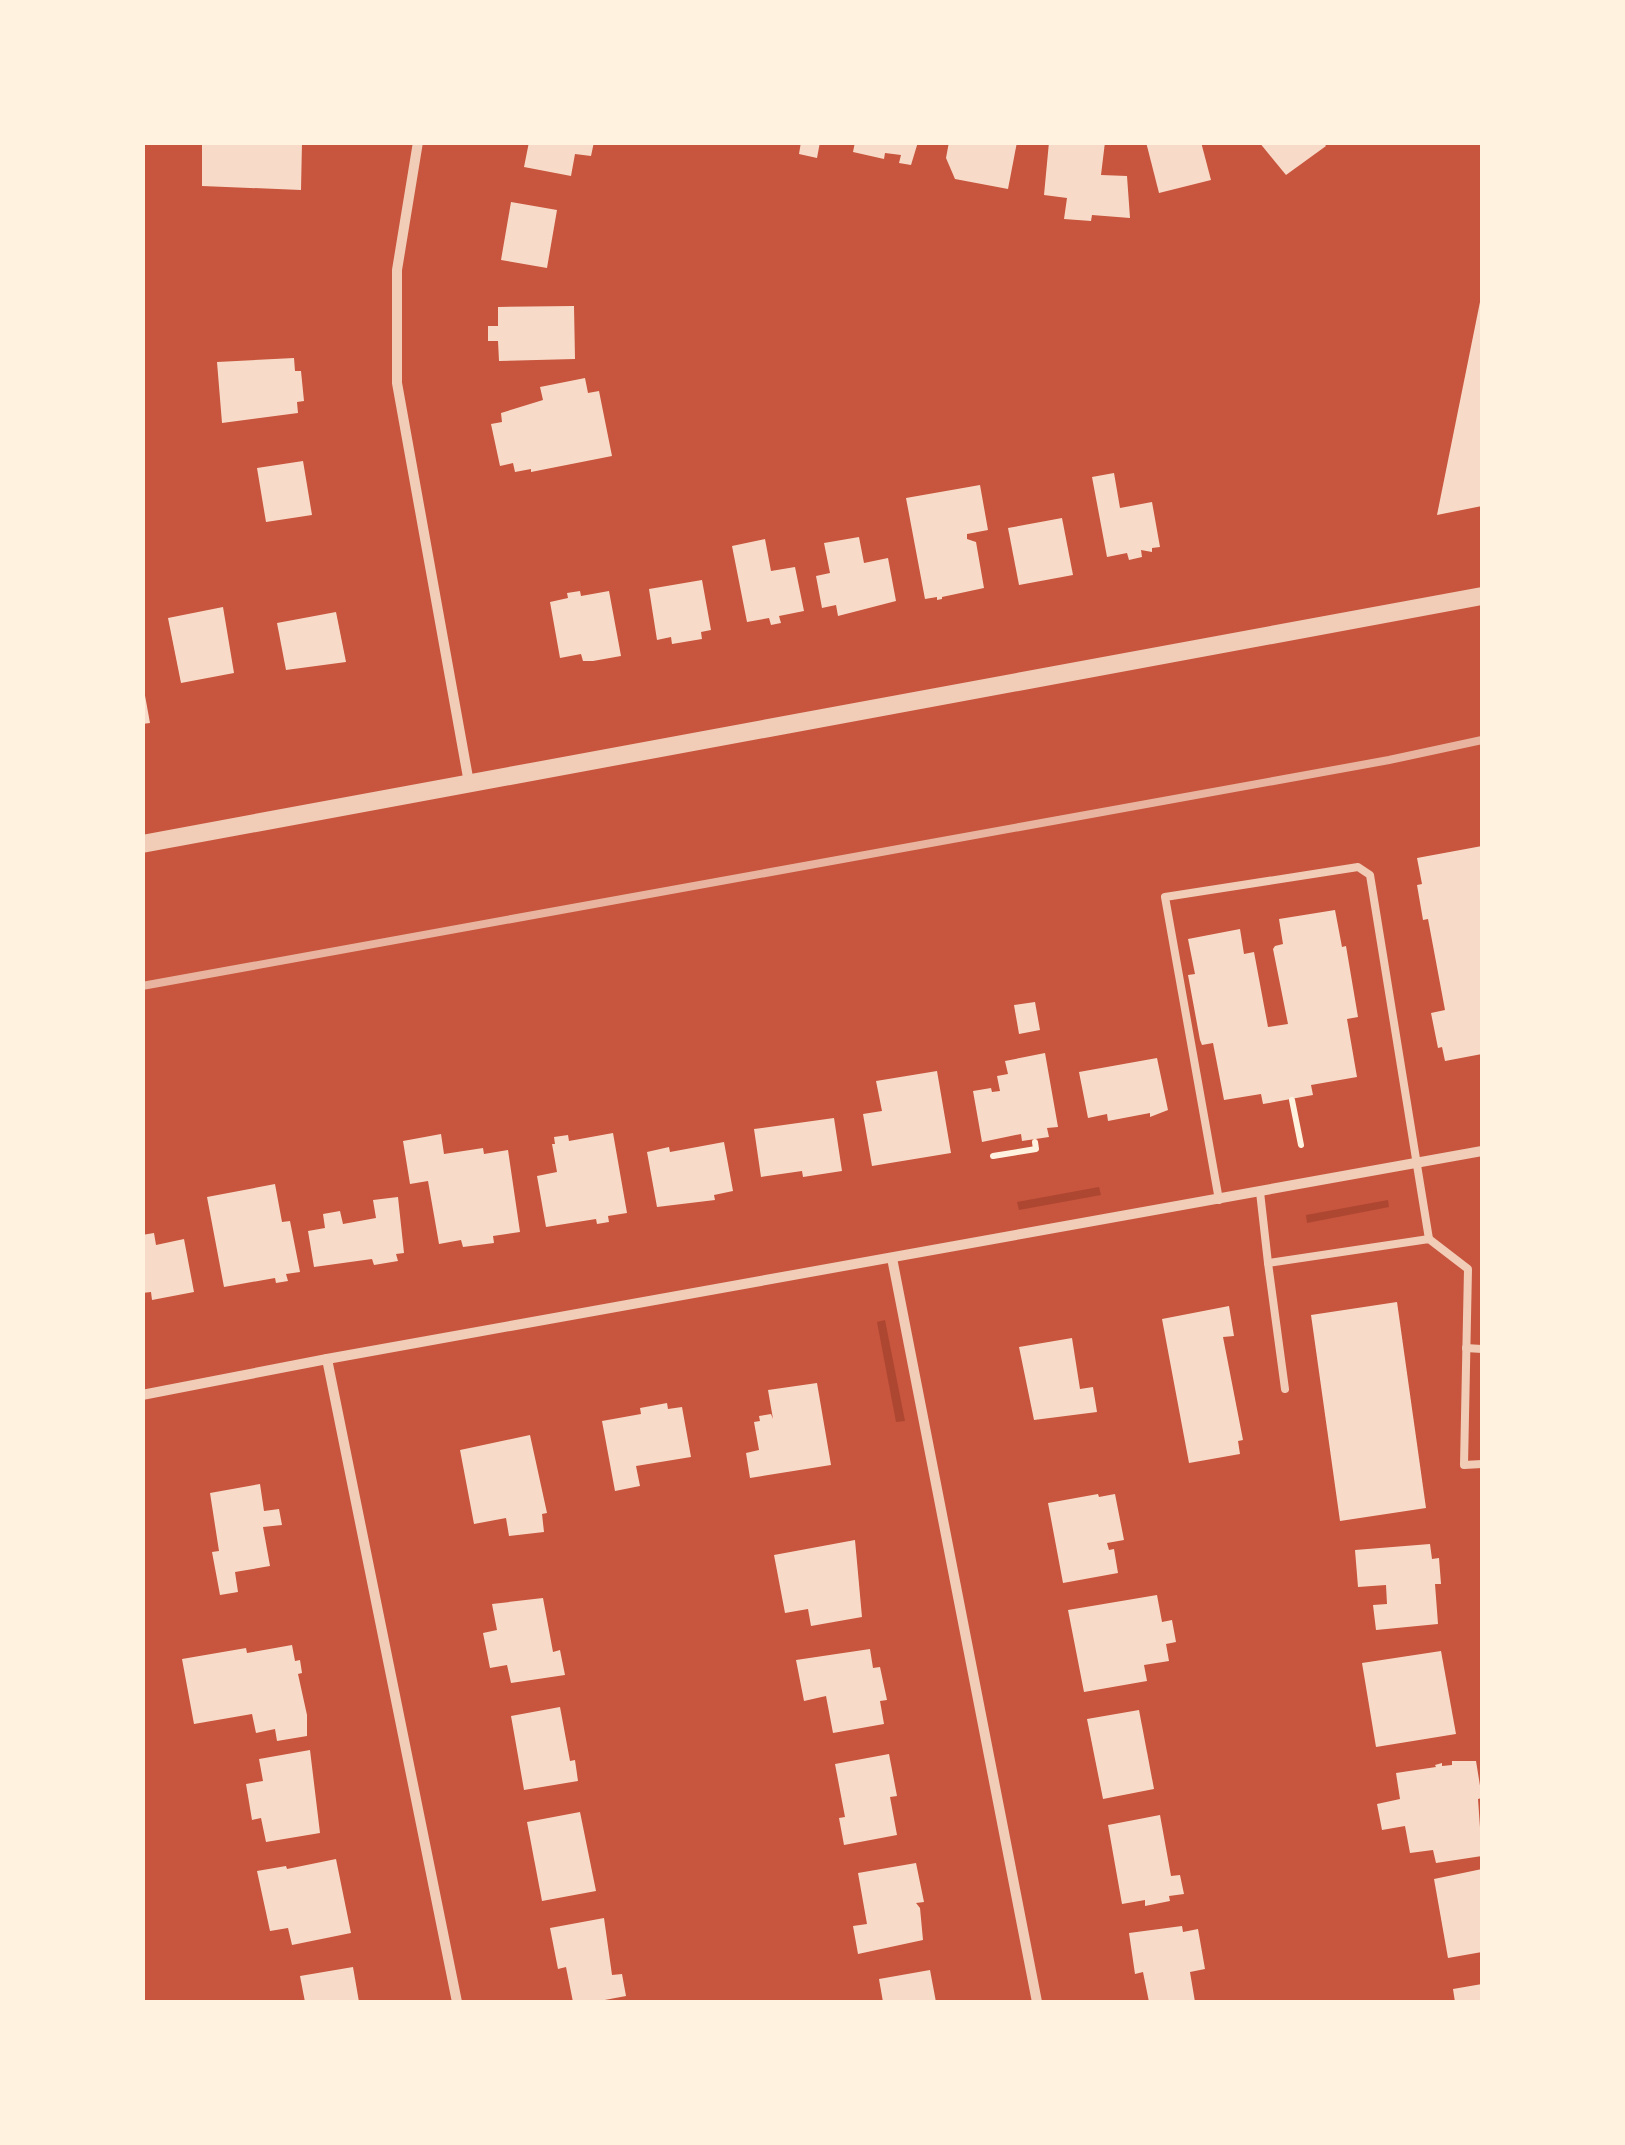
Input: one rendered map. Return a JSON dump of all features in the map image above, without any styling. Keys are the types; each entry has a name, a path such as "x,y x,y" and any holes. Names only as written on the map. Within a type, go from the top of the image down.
{"street":[{"path":"418,142 398,270 398,384 469,783"},
{"path":"142,844 1482,596"},
{"path":"142,1395 326,1358 1482,1151"},
{"path":"892,1258 1037,2002"},
{"path":"326,1358 456,2002"}],"lane":[{"path":"1219,1200 1166,897 1358,867 1370,875 1429,1239 1468,1270 1464,1465 1482,1464"},
{"path":"1260,1192 1285,1390"},
{"path":"1268,1262 1429,1239"},
{"path":"1466,1348 1482,1349"}],"path":[{"path":"1292,1100 1301,1144"},
{"path":"993,1156 1036,1148 1035,1142"}],"shaded area":[{"path":"1099,1187 1101,1195 1019,1210 1017,1202"},
{"path":"1388,1200 1389,1207 1307,1223 1306,1215"},
{"path":"885,1320 905,1421 896,1422 877,1322"}],"building":[{"path":"202,142 302,142 301,190 202,186"},
{"path":"529,142 594,142 591,156 575,154 571,176 524,167"},
{"path":"801,142 820,142 817,158 799,154"},
{"path":"855,142 918,142 911,165 899,163 901,155 885,153 884,159 853,152"},
{"path":"949,142 1017,142 1008,189 955,179 946,158"},
{"path":"1049,142 1105,142 1101,175 1127,176 1130,218 1092,215 1091,221 1064,219 1067,198 1044,195"},
{"path":"1146,142 1201,142 1211,180 1159,193"},
{"path":"1259,142 1323,142 1326,146 1286,175"},
{"path":"511,202 557,210 547,268 501,260"},
{"path":"1481,297 1482,506 1437,515"},
{"path":"574,306 575,359 499,361 498,341 488,341 488,326 498,326 498,307"},
{"path":"294,358 295,371 301,371 304,401 297,402 298,413 222,423 217,362"},
{"path":"585,378 588,393 599,391 612,456 531,472 515,472 513,463 500,466 491,424 502,422 501,413 543,400 540,387"},
{"path":"303,461 312,515 266,522 257,468"},
{"path":"1114,473 1120,508 1152,502 1160,547 1152,548 1152,552 1141,550 1142,557 1129,560 1127,553 1107,557 1092,477"},
{"path":"980,485 988,530 967,534 967,539 976,542 984,588 937,600 925,599 906,498"},
{"path":"1062,518 1073,575 1019,585 1008,528"},
{"path":"859,537 864,563 888,558 896,601 838,616 836,605 822,608 816,576 830,573 824,543"},
{"path":"765,539 771,571 795,567 804,611 779,616 781,623 771,625 769,618 747,622 732,546"},
{"path":"702,580 711,630 701,632 702,639 672,644 671,637 657,640 649,589"},
{"path":"580,591 581,596 609,591 621,656 593,661 583,661 581,654 560,658 550,602"},
{"path":"223,607 234,673 181,683 168,618"},
{"path":"336,612 346,662 286,670 277,623"},
{"path":"142,691 150,723 142,724"},
{"path":"1482,846 1482,1054 1445,1061 1442,1047 1438,1048 1431,1013 1445,1010 1428,919 1423,920 1417,858"},
{"path":"1335,910 1342,947 1346,946 1358,1017 1347,1019 1357,1077 1311,1085 1313,1095 1263,1104 1261,1094 1224,1100 1213,1043 1202,1045 1200,1040 1188,975 1195,974 1188,939 1240,929 1244,954 1254,952 1268,1027 1288,1024 1273,949 1283,944 1279,919"},
{"path":"1035,1002 1040,1030 1019,1034 1014,1005"},
{"path":"1045,1053 1058,1127 1047,1128 1049,1137 1022,1141 1021,1134 982,1142 973,1091 1000,1091 997,1076 1008,1074 1005,1061"},
{"path":"1157,1058 1168,1110 1150,1117 1150,1113 1108,1121 1107,1114 1088,1118 1079,1072"},
{"path":"937,1071 951,1153 872,1166 863,1114 882,1111 876,1081"},
{"path":"834,1118 842,1171 803,1177 802,1171 761,1177 754,1129"},
{"path":"613,1133 627,1213 608,1216 609,1222 597,1224 596,1219 546,1227 537,1176 557,1172 554,1137 568,1135 569,1141"},
{"path":"441,1134 444,1154 483,1148 484,1154 508,1150 520,1232 493,1236 494,1243 463,1247 461,1240 439,1244 428,1181 410,1184 403,1141"},
{"path":"724,1142 733,1191 714,1195 715,1200 657,1207 647,1152"},
{"path":"275,1184 282,1222 290,1221 300,1272 286,1274 288,1281 276,1283 275,1278 224,1287 207,1197"},
{"path":"398,1197 404,1253 396,1254 398,1261 374,1265 372,1259 314,1267 308,1231 325,1228 323,1214 340,1211 343,1224 376,1218 373,1200"},
{"path":"154,1233 156,1245 184,1239 194,1292 152,1300 151,1292 142,1293 142,1235"},
{"path":"1397,1302 1426,1508 1340,1521 1311,1315"},
{"path":"1229,1306 1234,1336 1223,1337 1243,1440 1238,1441 1240,1454 1189,1463 1162,1319"},
{"path":"1072,1338 1080,1389 1093,1387 1097,1412 1034,1420 1019,1347"},
{"path":"817,1383 831,1465 750,1478 746,1453 759,1450 754,1422 760,1421 759,1416 771,1414 773,1419 768,1390"},
{"path":"667,1403 668,1409 682,1407 691,1457 636,1466 640,1486 615,1491 602,1421 641,1414 640,1408"},
{"path":"530,1435 547,1513 542,1514 544,1532 509,1536 506,1518 474,1524 460,1450"},
{"path":"260,1484 264,1511 279,1509 282,1525 263,1527 270,1566 235,1572 238,1592 220,1595 212,1552 219,1551 210,1493"},
{"path":"1115,1494 1124,1540 1107,1543 1109,1550 1114,1549 1118,1573 1063,1583 1048,1503"},
{"path":"855,1540 862,1617 811,1626 808,1609 785,1613 774,1555"},
{"path":"1430,1544 1432,1559 1439,1558 1441,1584 1435,1584 1438,1624 1376,1630 1373,1605 1387,1604 1386,1585 1358,1587 1355,1550"},
{"path":"1157,1595 1162,1622 1172,1620 1176,1642 1166,1644 1169,1661 1144,1665 1147,1681 1084,1692 1068,1610"},
{"path":"543,1598 553,1652 560,1650 565,1675 511,1683 507,1665 490,1668 483,1633 497,1630 492,1604"},
{"path":"292,1645 295,1661 300,1660 302,1673 298,1674 307,1715 307,1736 277,1741 275,1729 256,1733 252,1714 194,1724 182,1659"},
{"path":"870,1649 873,1668 880,1667 887,1700 880,1701 884,1724 833,1733 826,1696 804,1701 796,1660"},
{"path":"1441,1651 1456,1734 1376,1747 1362,1663"},
{"path":"560,1707 570,1761 575,1760 578,1781 524,1790 511,1716"},
{"path":"1139,1710 1154,1789 1103,1799 1087,1719"},
{"path":"310,1750 320,1833 266,1842 261,1818 252,1820 246,1784 263,1781 259,1759"},
{"path":"889,1754 897,1796 890,1797 897,1835 844,1845 839,1818 845,1817 835,1764"},
{"path":"1452,1761 1476,1761 1482,1798 1478,1799 1482,1856 1436,1863 1433,1850 1410,1853 1405,1826 1382,1830 1377,1804 1400,1799 1396,1773 1442,1763 1452,1765"},
{"path":"580,1812 596,1891 542,1901 527,1822"},
{"path":"1160,1815 1171,1876 1180,1875 1184,1894 1145,1906 1145,1900 1122,1904 1108,1825"},
{"path":"336,1859 351,1933 292,1945 288,1928 270,1931 257,1871"},
{"path":"916,1863 924,1902 916,1903 920,1908 923,1940 858,1954 853,1926 867,1924 858,1873"},
{"path":"1482,1869 1482,1952 1448,1958 1434,1879"},
{"path":"604,1918 612,1975 622,1974 626,1996 573,2002 566,1967 558,1969 550,1928"},
{"path":"1182,1926 1183,1932 1198,1929 1205,1969 1190,1972 1195,2002 1149,2002 1143,1972 1135,1974 1129,1933"},
{"path":"353,1967 359,2002 305,2002 300,1976"},
{"path":"930,1970 936,2002 883,2002 879,1979"},
{"path":"1482,1984 1482,2002 1455,2002 1453,1989"}],"railway":[{"path":"142,986 1482,740"}]}
